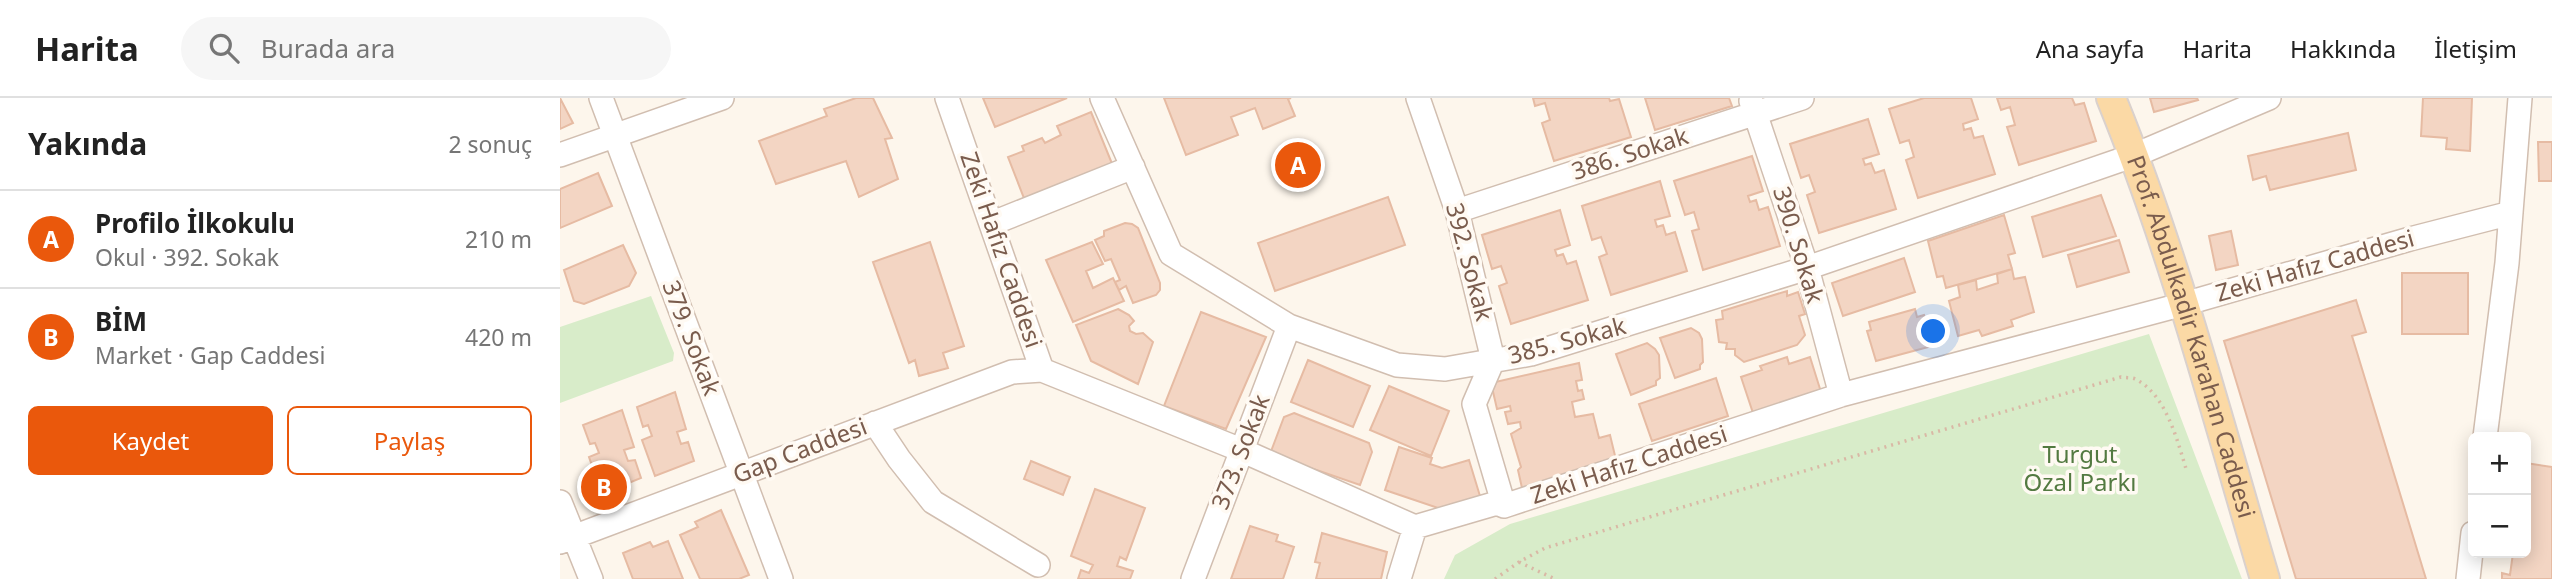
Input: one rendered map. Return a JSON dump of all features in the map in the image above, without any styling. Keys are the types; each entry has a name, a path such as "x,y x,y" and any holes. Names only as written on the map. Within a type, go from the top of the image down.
{"main road":[{"name":"Prof. Abdulkadir Karahan Caddesi","path":"2111,98 2135,155 2184,304 2265,579"}],"street":[{"name":"379. Sokak","path":"601,98 781,579"},
{"path":"560,155 722,98"},
{"name":"Zeki Hafız Caddesi","path":"947,98 993,223 1042,370 1241,450 1415,527 1497,503 1504,506 1840,395 2184,304 2410,239 2511,214"},
{"name":"385. Sokak","path":"1102,98 1171,254 1289,326 1397,365 1445,369 1531,354 1807,268 2135,155 2269,98"},
{"name":"392. Sokak","path":"1418,98 1457,211 1493,360"},
{"name":"386. Sokak","path":"1457,211 1753,106 1802,98"},
{"path":"2486,432 2511,214 2519,98"},
{"name":"390. Sokak","path":"1753,106 1807,268 1840,395"},
{"path":"993,223 1133,167"},
{"name":"373. Sokak","path":"1193,579 1289,326"},
{"path":"1493,360 1474,404 1504,506"},
{"name":"Gap Caddesi","path":"567,539 1012,372 1042,370"},
{"path":"875,422 899,459 933,502 1038,565"},
{"path":"560,502 567,539 591,579"},
{"path":"1399,579 1415,527"},
{"path":"2468,579 2470,558"}],"path":[{"path":"1495,579 1545,548 2121,377 2136,379 2151,391 2172,422 2188,472"},
{"path":"1519,562 1555,579"}],"green space":[{"path":"651,296 674,353 673,361 560,403 560,327"},
{"name":"Turgut Özal Parkı","path":"2149,334 2242,579 1444,579 1455,555 1510,524"}],"building":[{"path":"560,98 573,123 560,129"},
{"path":"856,98 873,98 892,138 885,139 898,179 859,197 846,161 776,184 759,141 827,116 824,109"},
{"path":"983,98 1067,98 995,127"},
{"path":"1164,98 1291,98 1288,99 1295,116 1263,129 1255,108 1231,117 1238,135 1186,155"},
{"path":"1533,98 1609,98 1610,101 1619,99 1631,137 1554,161 1542,123 1550,120 1545,103 1535,106"},
{"path":"1645,98 1729,98 1732,106 1655,130"},
{"path":"1924,98 1971,98 1978,119 1963,124 1964,130 1971,128 1974,138 1983,136 1995,174 1918,198 1906,160 1914,157 1909,140 1900,143 1889,109"},
{"path":"1997,98 2072,98 2075,105 2084,103 2096,141 2019,165 2007,127 2015,125 2010,107 2001,110"},
{"path":"2150,98 2197,98 2198,100 2154,112"},
{"path":"2423,98 2472,98 2470,151 2446,149 2447,138 2421,136"},
{"path":"1091,112 1115,171 1027,206 1008,157 1024,151 1022,146 1042,138 1045,143 1061,135 1057,126"},
{"path":"1868,119 1879,154 1863,159 1865,165 1871,163 1875,173 1884,170 1896,209 1819,233 1807,195 1815,192 1809,175 1801,178 1790,144"},
{"path":"2348,133 2356,170 2270,190 2266,176 2253,180 2248,156"},
{"path":"2538,142 2552,142 2552,181 2539,181"},
{"path":"1752,156 1763,191 1748,196 1750,202 1756,200 1759,210 1768,207 1780,246 1703,270 1692,231 1699,229 1694,212 1685,215 1674,181"},
{"path":"598,173 612,206 560,228 560,189"},
{"path":"1660,181 1670,216 1655,220 1657,227 1663,225 1666,235 1675,232 1687,271 1611,295 1599,257 1607,254 1601,237 1592,240 1582,206"},
{"path":"2101,195 2116,236 2043,257 2032,217"},
{"path":"1388,197 1405,245 1275,291 1258,243"},
{"path":"1560,210 1570,245 1555,250 1557,256 1563,254 1567,264 1576,261 1588,300 1511,324 1499,286 1507,283 1501,266 1492,269 1482,235"},
{"path":"2004,215 2015,253 2008,255 2012,269 1946,288 1943,276 1937,277 1928,241"},
{"path":"1125,223 1138,228 1160,283 1160,290 1156,295 1133,303 1126,286 1119,290 1115,282 1120,280 1111,259 1105,261 1095,240 1104,236 1104,231"},
{"path":"2231,231 2238,265 2216,270 2209,236"},
{"path":"2119,240 2129,272 2077,287 2068,255"},
{"path":"930,242 964,346 943,353 948,368 919,376 915,360 909,363 873,262"},
{"path":"1092,242 1103,264 1086,271 1093,288 1113,278 1124,301 1073,322 1046,260"},
{"path":"623,245 636,273 629,286 584,304 574,301 564,270"},
{"path":"1904,258 1915,292 1843,316 1832,283"},
{"path":"2012,269 2014,279 2025,277 2034,312 2011,320 2013,326 1982,336 1979,330 1958,336 1949,301 1960,297 1958,285 1976,280 1977,290 1998,283 1997,274"},
{"path":"2402,273 2468,273 2468,334 2402,334"},
{"path":"1787,291 1787,296 1798,292 1805,314 1799,316 1805,335 1797,345 1744,362 1735,355 1735,349 1726,349 1727,343 1719,342 1716,320 1723,319 1722,311"},
{"path":"2356,300 2366,332 2352,336 2426,579 2296,579 2224,341"},
{"path":"1118,309 1134,321 1129,326 1130,331 1143,333 1153,342 1138,384 1091,361 1076,325"},
{"path":"1915,309 1917,317 1924,315 1932,346 1876,361 1867,331 1871,330 1869,322"},
{"path":"1201,312 1266,337 1226,429 1164,406"},
{"path":"1691,328 1699,333 1702,339 1703,362 1700,369 1675,378 1660,338"},
{"path":"1647,343 1659,355 1660,378 1656,385 1631,395 1616,354"},
{"path":"1787,357 1789,364 1810,357 1821,392 1753,413 1741,377 1762,370 1760,366"},
{"path":"1308,360 1370,386 1353,427 1291,402"},
{"path":"1579,363 1582,380 1576,381 1578,391 1582,390 1584,399 1572,402 1575,417 1593,414 1599,438 1610,435 1617,464 1522,488 1518,470 1521,467 1511,434 1521,428 1520,422 1508,424 1505,412 1511,411 1510,406 1497,409 1491,383"},
{"path":"1716,378 1728,416 1652,441 1639,404"},
{"path":"1389,386 1449,411 1431,456 1370,430"},
{"path":"675,392 686,429 677,432 681,444 688,442 694,461 655,476 642,440 652,436 648,425 643,427 637,407"},
{"path":"622,410 634,447 624,450 628,461 635,460 641,478 602,494 589,457 599,453 595,443 590,444 583,425"},
{"path":"1294,413 1369,443 1372,452 1360,485 1270,454 1284,417"},
{"path":"1399,447 1432,458 1430,464 1442,468 1469,460 1480,496 1441,509 1385,490"},
{"path":"1031,461 1070,477 1063,495 1024,479"},
{"path":"2531,464 2552,467 2552,579 2502,579 2502,573 2510,575 2512,558 2531,558"},
{"path":"1095,489 1145,508 1126,560 1120,557 1117,566 1133,571 1130,579 1078,579 1081,570 1089,573 1093,565 1071,556"},
{"path":"721,510 749,575 739,579 700,579 680,535 698,527 695,522"},
{"path":"1250,526 1278,535 1276,541 1294,547 1283,579 1231,579"},
{"path":"1322,533 1387,552 1381,579 1316,579 1320,563 1315,562"},
{"path":"668,541 683,579 633,579 623,553 650,542 653,547"}],"place":[{"name":"Profilo İlkokulu","path":"1298,165"},
{"name":"BİM","path":"604,487"}]}
